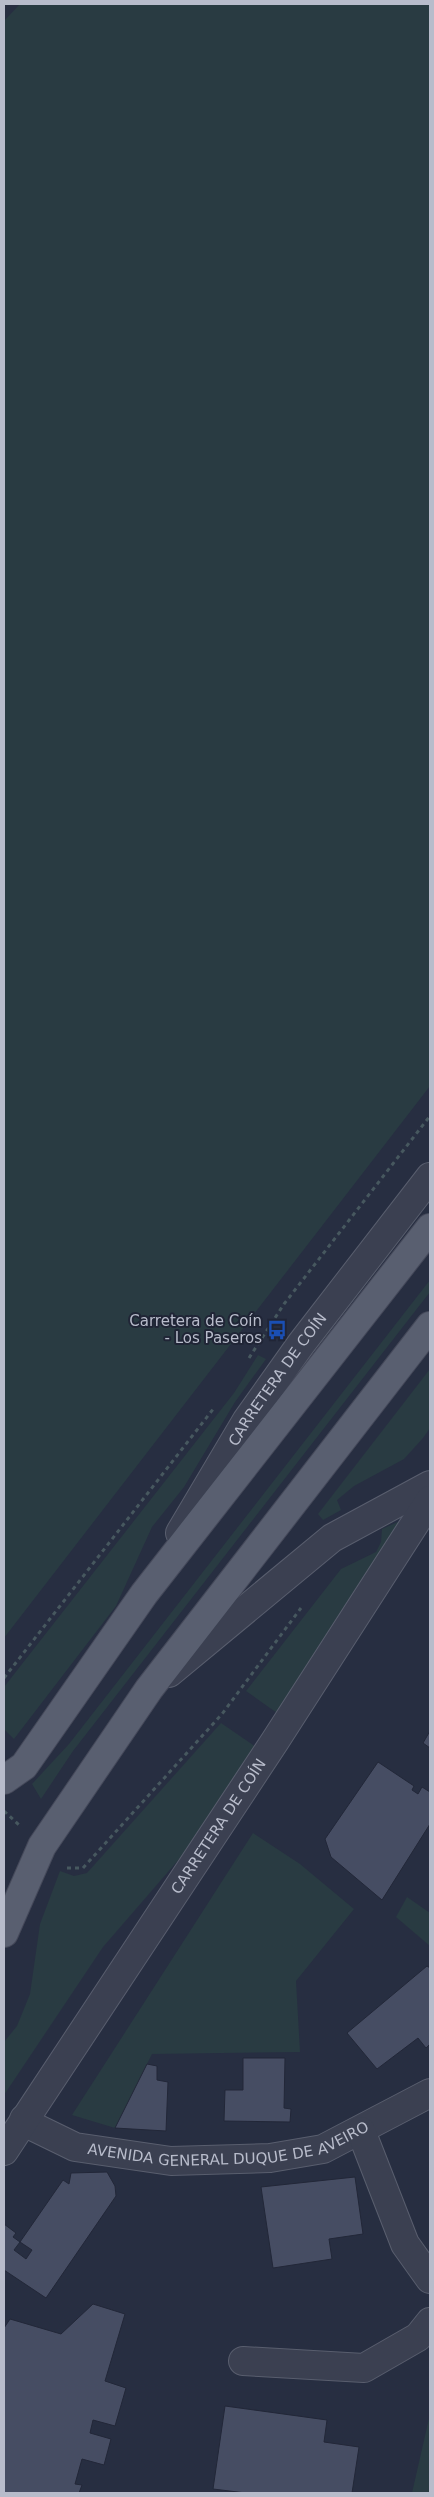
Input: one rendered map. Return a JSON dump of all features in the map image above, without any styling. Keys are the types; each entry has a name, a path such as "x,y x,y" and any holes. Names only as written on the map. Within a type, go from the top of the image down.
{"main road":[{"path":"4,1780 24,1766 144,1594 430,1228"},
{"path":"4,1933 42,1846 149,1689 430,1326"}],"street":[{"name":"CARRETERA DE COÍN","path":"144,1594 247,1420 301,1344 430,1177"},
{"path":"149,1689 332,1538 430,1485"},
{"name":"CARRETERA DE COÍN","path":"4,2151 275,1742 430,1500"},
{"name":"AVENIDA GENERAL DUQUE DE AVEIRO","path":"24,2119 36,2128 75,2146 171,2161 279,2157 323,2149 361,2131 430,2093"},
{"path":"361,2131 405,2244 430,2279"},
{"path":"243,2361 364,2368 418,2337 430,2322"}],"path":[{"path":"247,1361 284,1304 430,1116"},
{"path":"4,1678 220,1400"},
{"path":"4,1811 67,1868 83,1868 222,1714 303,1605"}],"shaded area":[{"path":"20,4 430,4 430,1086 4,1638 4,21"},
{"path":"430,1280 430,1292 73,1751 41,1799 32,1784 69,1744"},
{"path":"258,1355 266,1359 235,1402 184,1487 152,1527 116,1606 14,1739 4,1729 4,1687 234,1393"},
{"path":"430,1369 430,1428 423,1438 404,1459 354,1486 337,1500 341,1510 323,1520 318,1514"},
{"path":"411,1516 277,1713 246,1691 341,1569 376,1552 381,1542 382,1529"},
{"path":"221,1723 256,1747 180,1858 103,1947 4,2095 4,2042 17,2026 30,1994 40,1924 60,1871 74,1876 87,1873"},
{"path":"253,1833 300,1864 354,1909 296,1981 300,2052 152,2054 115,2128 72,2115"},
{"path":"407,1897 430,1913 430,1946 396,1917"},
{"path":"430,2414 430,2493 412,2493"}],"building":[{"path":"430,1731 430,1748 423,1743"},
{"path":"378,1762 414,1786 412,1790 418,1794 422,1787 430,1792 430,1824 382,1900 331,1857 325,1839"},
{"path":"427,1966 430,1968 430,2044 426,2048 418,2038 377,2069 347,2033"},
{"path":"243,2058 285,2058 284,2108 291,2109 290,2122 224,2121 225,2090 243,2090"},
{"path":"147,2064 157,2066 157,2080 168,2082 166,2131 115,2128"},
{"path":"107,2172 115,2186 116,2196 46,2298 4,2270 4,2224 16,2233 13,2237 20,2242 63,2180 69,2184 71,2173","holes":["20,2242 32,2250 26,2259 14,2250"]},
{"path":"355,2177 363,2234 329,2239 332,2259 273,2268 261,2187"},
{"path":"93,2304 125,2314 105,2381 126,2388 115,2426 93,2420 90,2433 111,2439 104,2465 82,2459 75,2484 82,2485 79,2493 4,2493 4,2328 10,2319 61,2334"},
{"path":"225,2406 327,2420 324,2442 359,2447 352,2493 246,2493 213,2489"}],"place":[{"name":"Carretera de Coín - Los Paseros","path":"277,1330"}]}
